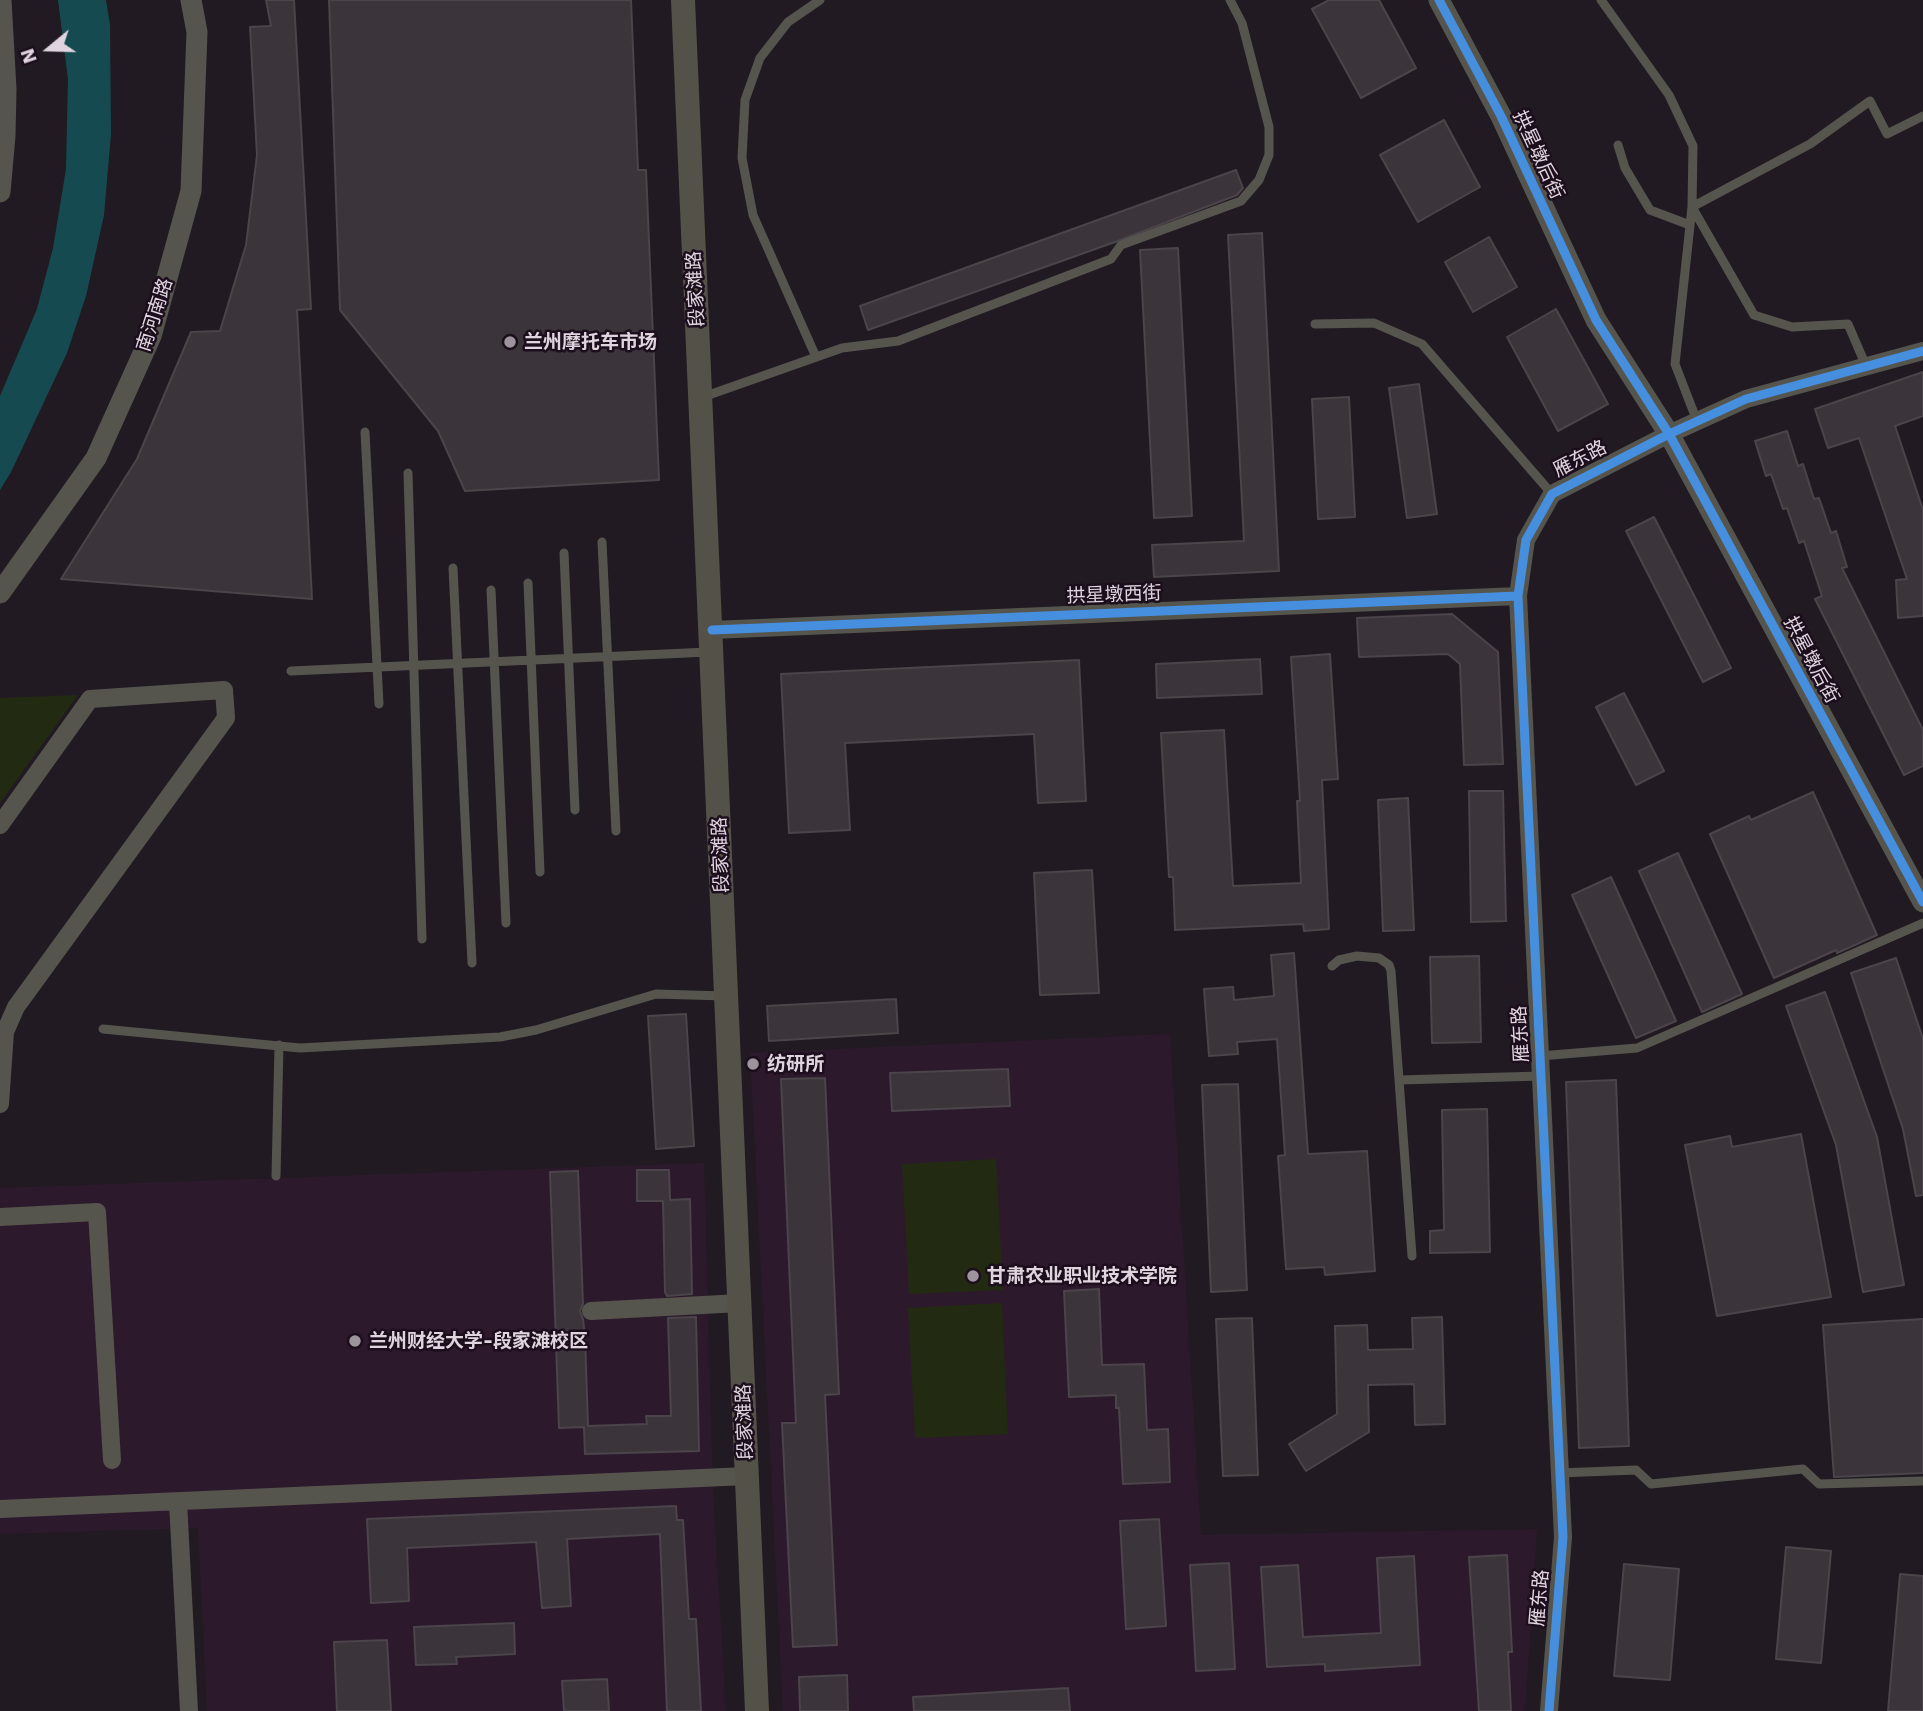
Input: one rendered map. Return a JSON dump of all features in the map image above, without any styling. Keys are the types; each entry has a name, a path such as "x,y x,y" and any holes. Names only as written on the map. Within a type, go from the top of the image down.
{"main road":[{"name":"段家滩路","path":"683,0 757,1711"}],"street":[{"path":"0,192 6,89 1,0"},
{"name":"南河南路","path":"0,593 96,458 151,336 191,191 197,32 191,0"},
{"name":"拱星墩后街","path":"1438,0 1502,116 1596,320 1669,434 1923,902"},
{"path":"1669,434 1746,399 1923,351"},
{"name":"雁东路","path":"1549,1711 1563,1537 1518,596 1526,540 1552,494 1669,434"},
{"name":"拱星墩西街","path":"712,641 1518,596"},
{"path":"0,825 90,699 224,690 226,718 16,1007 5,1032 0,1104"},
{"path":"0,1217 97,1212 112,1460"},
{"path":"590,1311 740,1303"},
{"path":"0,1509 747,1476"},
{"path":"178,1502 190,1711"}],"lane":[{"path":"816,357 753,215 742,158 745,100 760,58 788,22 820,0"},
{"path":"701,397 842,348 898,341 1111,259 1121,245 1241,201 1259,180 1269,155 1269,127 1242,23 1230,0"},
{"path":"1601,0 1669,95 1693,145 1692,207 1675,364 1697,421"},
{"path":"1692,207 1810,144 1870,101 1887,134 1923,117"},
{"path":"1618,145 1625,168 1650,210 1690,225"},
{"path":"1692,207 1755,315 1792,327 1848,324 1866,366"},
{"path":"1315,324 1374,323 1422,344 1552,494"},
{"path":"365,432 379,704"},
{"path":"408,473 422,939"},
{"path":"602,542 616,831"},
{"path":"564,553 575,810"},
{"path":"453,568 472,963"},
{"path":"528,583 540,872"},
{"path":"491,590 506,923"},
{"path":"291,671 608,657 712,641"},
{"path":"1540,1056 1637,1048 1923,923"},
{"path":"1332,966 1348,957 1357,956 1379,958 1391,971 1412,1256"},
{"path":"103,1029 300,1048 500,1037 536,1030 656,994 727,996"},
{"path":"276,1176 279,1045"},
{"path":"1399,1080 1541,1076"},
{"path":"1559,1473 1636,1470 1651,1484 1804,1469 1818,1483 1923,1481"}],"shaded area":[{"name":"甘肃农业职业技术学院","path":"1170,1034 1201,1535 1537,1529 1525,1711 783,1711 750,1053"},
{"name":"兰州财经大学-段家滩校区","path":"704,1163 713,1494 726,1711 207,1711 198,1528 0,1534 0,1188"}],"green space":[{"path":"78,695 0,803 0,698"},
{"path":"996,1159 1003,1290 909,1294 902,1164"},
{"path":"1002,1303 1008,1434 915,1438 908,1308"}],"water":[{"path":"58,0 106,0 110,25 111,134 104,215 86,296 67,353 0,490 0,396 37,309 53,248 66,169 68,79"}],"building":[{"path":"266,0 294,0 311,309 297,310 312,599 61,579 137,459 191,332 220,331 246,245 257,155 250,27 271,26"},
{"name":"兰州摩托车市场","path":"329,0 631,0 638,170 646,170 659,480 465,491 438,431 340,310"},
{"path":"1329,0 1379,0 1416,68 1361,98 1312,9"},
{"path":"1444,120 1480,187 1418,222 1380,155"},
{"path":"1236,170 1243,188 1237,195 1115,242 868,330 860,306"},
{"path":"1262,233 1279,571 1154,577 1152,545 1244,541 1228,235"},
{"path":"1489,237 1517,287 1473,312 1445,262"},
{"path":"1178,248 1192,516 1154,518 1140,250"},
{"path":"1556,309 1608,404 1558,431 1507,337"},
{"path":"1923,372 1923,416 1895,426 1923,510 1923,616 1898,618 1896,580 1907,579 1859,438 1828,448 1815,409"},
{"path":"1419,384 1437,514 1407,518 1389,388"},
{"path":"1349,397 1355,517 1318,519 1312,399"},
{"path":"1787,431 1798,466 1803,464 1814,499 1819,498 1831,533 1836,531 1847,567 1842,568 1923,730 1923,766 1904,775 1815,599 1822,596 1804,541 1799,543 1771,474 1766,476 1755,441"},
{"path":"1654,517 1731,668 1703,682 1626,531"},
{"path":"1452,614 1498,652 1503,764 1464,765 1460,664 1448,654 1359,657 1357,618"},
{"path":"1330,654 1338,779 1322,780 1329,929 1304,931 1303,924 1175,930 1173,877 1169,877 1161,733 1224,730 1233,886 1301,883 1297,801 1300,801 1291,657"},
{"path":"1260,659 1262,694 1157,698 1156,664"},
{"path":"1079,660 1086,801 1038,803 1034,734 845,743 850,830 789,833 781,674"},
{"path":"1624,693 1664,771 1636,785 1596,707"},
{"path":"1469,791 1503,791 1506,921 1471,922"},
{"path":"1813,792 1877,935 1774,978 1710,834 1749,816 1751,820"},
{"path":"1408,798 1414,930 1383,931 1378,800"},
{"path":"1678,853 1742,994 1702,1012 1639,871"},
{"path":"1092,870 1099,993 1040,995 1034,873"},
{"path":"1611,877 1676,1021 1636,1038 1572,895"},
{"path":"1294,953 1308,1154 1367,1151 1375,1271 1325,1275 1324,1267 1286,1269 1278,1156 1285,1155 1277,1039 1237,1042 1238,1054 1209,1056 1204,989 1233,987 1234,1000 1274,996 1271,955"},
{"path":"1479,956 1481,1042 1432,1043 1430,957"},
{"path":"1896,958 1923,1039 1923,1195 1916,1196 1903,1129 1851,973"},
{"path":"1825,992 1877,1137 1904,1285 1863,1292 1836,1145 1786,1006"},
{"path":"896,999 898,1033 769,1041 767,1006"},
{"path":"686,1014 694,1146 656,1149 648,1016"},
{"path":"1008,1069 1010,1106 892,1111 890,1073"},
{"path":"825,1078 839,1394 825,1395 837,1645 793,1647 782,1423 796,1423 781,1079"},
{"path":"1616,1080 1629,1446 1579,1448 1566,1082"},
{"path":"1238,1084 1247,1290 1211,1292 1202,1085"},
{"path":"1487,1109 1490,1252 1430,1253 1430,1231 1444,1230 1442,1110"},
{"path":"1801,1134 1831,1297 1717,1316 1685,1145 1730,1136 1732,1147"},
{"path":"637,1170 669,1170 670,1200 690,1199 692,1294 667,1296 665,1292 663,1201 637,1201"},
{"path":"578,1171 583,1304 580,1311 585,1337 588,1426 647,1424 646,1416 671,1416 668,1318 696,1317 699,1451 585,1454 584,1427 559,1428 550,1172"},
{"path":"1099,1289 1102,1365 1144,1364 1147,1430 1168,1429 1170,1482 1123,1484 1116,1395 1069,1397 1064,1291"},
{"path":"1442,1317 1445,1424 1415,1425 1414,1384 1368,1385 1369,1432 1306,1471 1289,1444 1337,1414 1335,1326 1367,1325 1368,1350 1413,1349 1412,1318"},
{"path":"1252,1318 1258,1475 1223,1476 1216,1319"},
{"path":"1923,1319 1923,1473 1834,1477 1823,1325"},
{"path":"676,1506 677,1520 683,1520 689,1619 696,1619 701,1711 667,1711 660,1534 567,1539 571,1606 542,1608 536,1542 407,1548 409,1601 371,1603 367,1519"},
{"path":"1159,1519 1166,1626 1126,1629 1120,1521"},
{"path":"1786,1547 1831,1551 1821,1663 1776,1659"},
{"path":"1507,1555 1512,1652 1508,1652 1511,1711 1479,1711 1469,1557"},
{"path":"1414,1556 1420,1665 1325,1671 1325,1664 1267,1667 1261,1567 1298,1565 1303,1637 1381,1633 1377,1558"},
{"path":"1229,1563 1235,1669 1196,1671 1190,1565"},
{"path":"1624,1564 1679,1569 1670,1680 1614,1676"},
{"path":"1900,1574 1923,1576 1923,1711 1888,1711"},
{"path":"514,1623 515,1654 456,1657 457,1664 416,1665 414,1627"},
{"path":"387,1640 391,1711 337,1711 334,1642"},
{"path":"847,1675 848,1711 800,1711 799,1677"},
{"path":"607,1679 609,1711 564,1711 562,1681"},
{"path":"1068,1688 1070,1711 914,1711 913,1697"}],"cycle path":[{"path":"1439,0 1501,116 1596,320 1669,434 1923,902"},
{"path":"1549,1711 1563,1537 1518,596 1526,540 1552,494 1669,434 1746,399 1923,351"},
{"path":"712,630 1518,596"}],"place":[{"name":"兰州摩托车市场","path":"510,342"},
{"name":"纺研所","path":"753,1064"},
{"name":"甘肃农业职业技术学院","path":"973,1276"},
{"name":"兰州财经大学-段家滩校区","path":"355,1341"}]}
